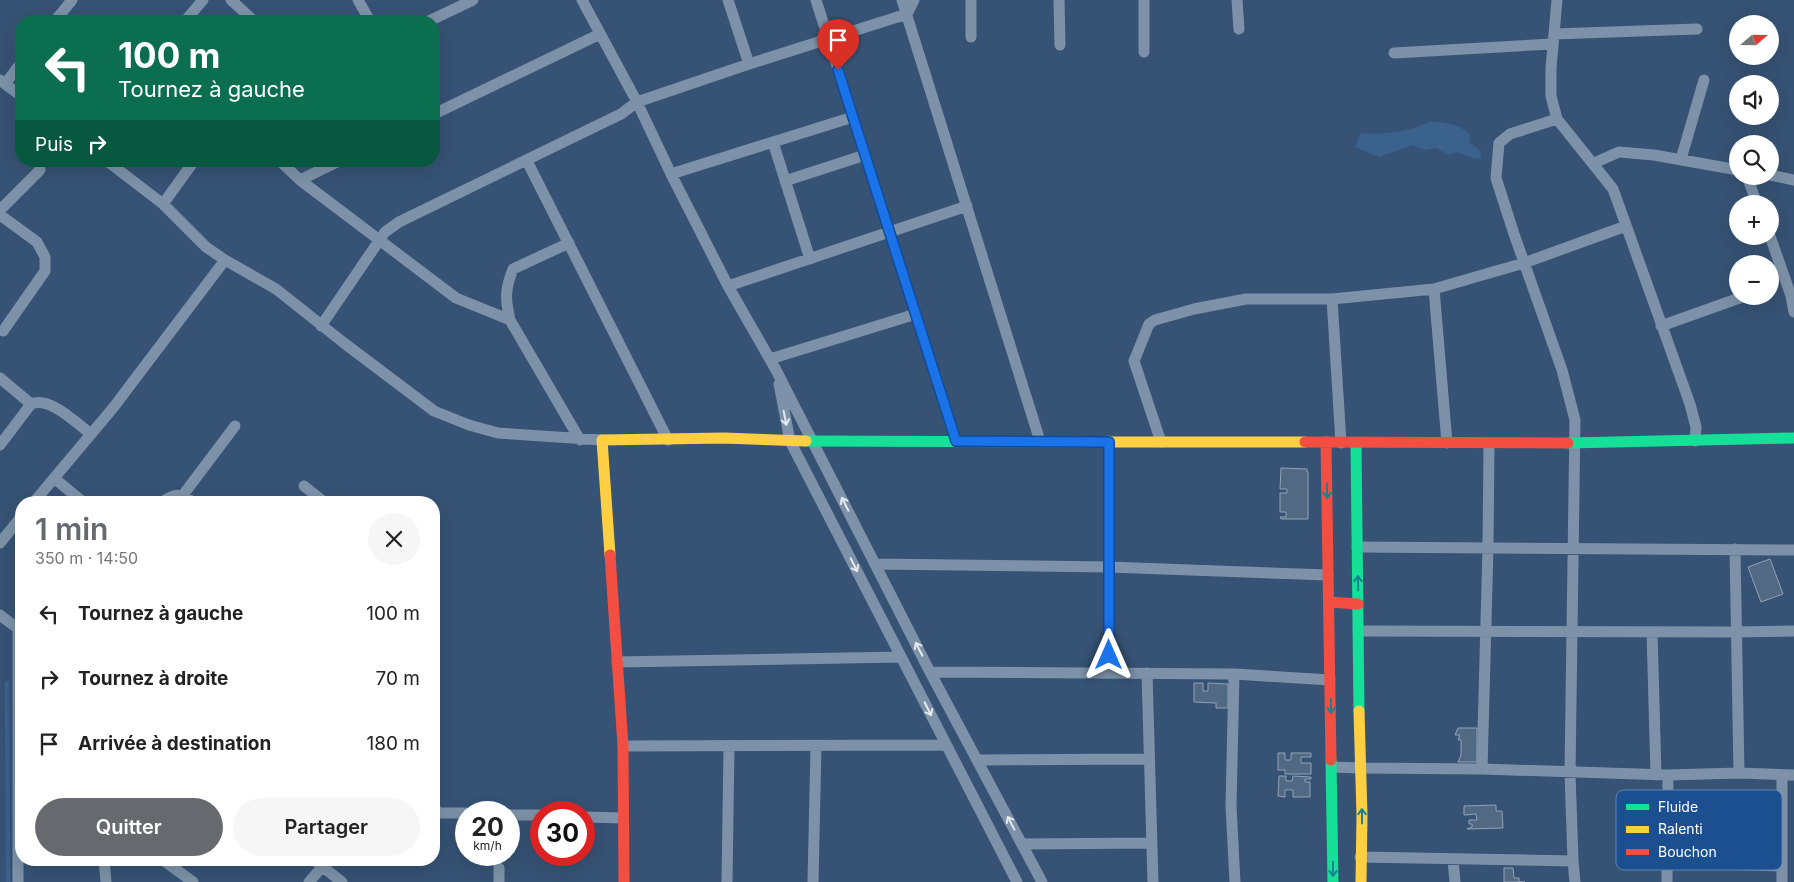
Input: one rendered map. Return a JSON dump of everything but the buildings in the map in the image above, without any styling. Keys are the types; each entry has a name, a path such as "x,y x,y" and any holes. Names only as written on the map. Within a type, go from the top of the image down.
{"street":[{"path":"190,15 202,0"},
{"path":"231,0 247,15"},
{"path":"358,0 367,15"},
{"path":"437,15 450,5 473,0"},
{"path":"582,0 637,102 728,286 776,370 930,672 1042,882"},
{"path":"728,0 749,64"},
{"path":"816,0 956,441"},
{"path":"902,0 1040,441"},
{"path":"321,326 385,232 399,222 621,114 637,102 907,14 914,0"},
{"path":"971,0 971,37"},
{"path":"1059,0 1060,45"},
{"path":"1144,0 1144,52"},
{"path":"1237,0 1239,29"},
{"path":"1557,0 1553,39 1551,96 1557,119 1613,188 1690,404 1696,427 1695,441"},
{"path":"60,15 70,1"},
{"path":"1394,53 1697,29"},
{"path":"440,111 600,34"},
{"path":"15,70 3,82 15,91"},
{"path":"1681,160 1704,80"},
{"path":"671,174 853,117"},
{"path":"1557,119 1510,134 1499,144 1496,178 1571,401 1575,420 1570,773 1575,882"},
{"path":"773,142 810,259"},
{"path":"1594,163 1619,152 1654,155 1729,168"},
{"path":"786,181 865,156"},
{"path":"527,161 668,440"},
{"path":"115,167 163,204 206,247 276,289 321,326 434,411 470,425 498,433 580,440 724,438 790,441 1574,444 1794,438"},
{"path":"163,204 190,167"},
{"path":"286,167 300,180 456,298 510,320"},
{"path":"300,180 327,167"},
{"path":"0,210 40,170"},
{"path":"1779,178 1794,180"},
{"path":"728,286 967,206"},
{"path":"0,214 37,242 45,257 45,271 3,331"},
{"path":"1161,442 1134,360 1149,324 1155,320 1194,308 1246,299 1332,299 1434,289 1524,263 1626,226"},
{"path":"569,243 513,269 506,286 506,303 510,320 580,440"},
{"path":"1773,245 1794,312"},
{"path":"39,496 146,366 225,260"},
{"path":"1434,289 1447,443"},
{"path":"1332,299 1341,442"},
{"path":"1661,326 1729,302"},
{"path":"770,360 916,314"},
{"path":"776,370 790,441 1016,882"},
{"path":"0,378 31,404"},
{"path":"0,445 31,404 37,401 51,405 91,434"},
{"path":"174,496 183,495 234,426"},
{"path":"602,440 623,746 624,882"},
{"path":"1109,442 1110,672"},
{"path":"1326,442 1329,602 1360,768 1362,816 1361,882"},
{"path":"1333,882 1332,766 1341,671 1358,631 1356,443"},
{"path":"1482,769 1489,443"},
{"path":"54,478 76,496"},
{"path":"304,486 316,496"},
{"path":"0,543 15,525"},
{"path":"1357,547 1794,550"},
{"path":"1735,549 1739,773"},
{"path":"876,564 1109,567 1328,575"},
{"path":"1329,602 1358,604"},
{"path":"0,615 15,626"},
{"path":"1358,631 1794,631"},
{"path":"1652,632 1663,790"},
{"path":"618,662 901,657"},
{"path":"930,672 1234,674 1341,671"},
{"path":"1147,673 1153,882"},
{"path":"1234,674 1231,806 1235,882"},
{"path":"623,746 946,745"},
{"path":"728,882 729,746"},
{"path":"813,882 816,746"},
{"path":"977,760 1149,759"},
{"path":"1332,766 1662,775 1739,773 1788,775 1782,882"},
{"path":"440,813 455,813"},
{"path":"595,817 623,818"},
{"path":"1022,844 1152,842"},
{"path":"1360,857 1573,861"},
{"path":"1453,860 1455,882"},
{"path":"18,866 18,882"},
{"path":"105,866 106,882"},
{"path":"172,866 192,882"},
{"path":"310,882 317,866"},
{"path":"322,866 342,882"},
{"path":"499,868 499,882"}],"water":[{"path":"1428,122 1450,124 1466,131 1470,135 1469,142 1481,151 1481,158 1475,159 1456,152 1449,155 1436,148 1424,150 1413,145 1379,157 1355,147 1361,133 1396,132 1414,128"}],"waterway":[{"path":"7,683 8,882"}],"traffic: fast":[{"path":"1568,443 1794,438"},
{"path":"806,441 1101,442"},
{"path":"1356,443 1359,711"},
{"path":"1331,760 1333,882"}],"traffic: slow":[{"path":"610,555 602,440 724,438 806,441"},
{"path":"1101,442 1305,442"},
{"path":"1359,711 1362,816 1361,882"}],"traffic: jam":[{"path":"1305,442 1568,443"},
{"path":"1326,442 1331,760"},
{"path":"610,555 623,746 624,882"},
{"path":"1329,602 1358,604"}],"route":[{"path":"838,70 956,441 1109,442 1109,655"}]}
